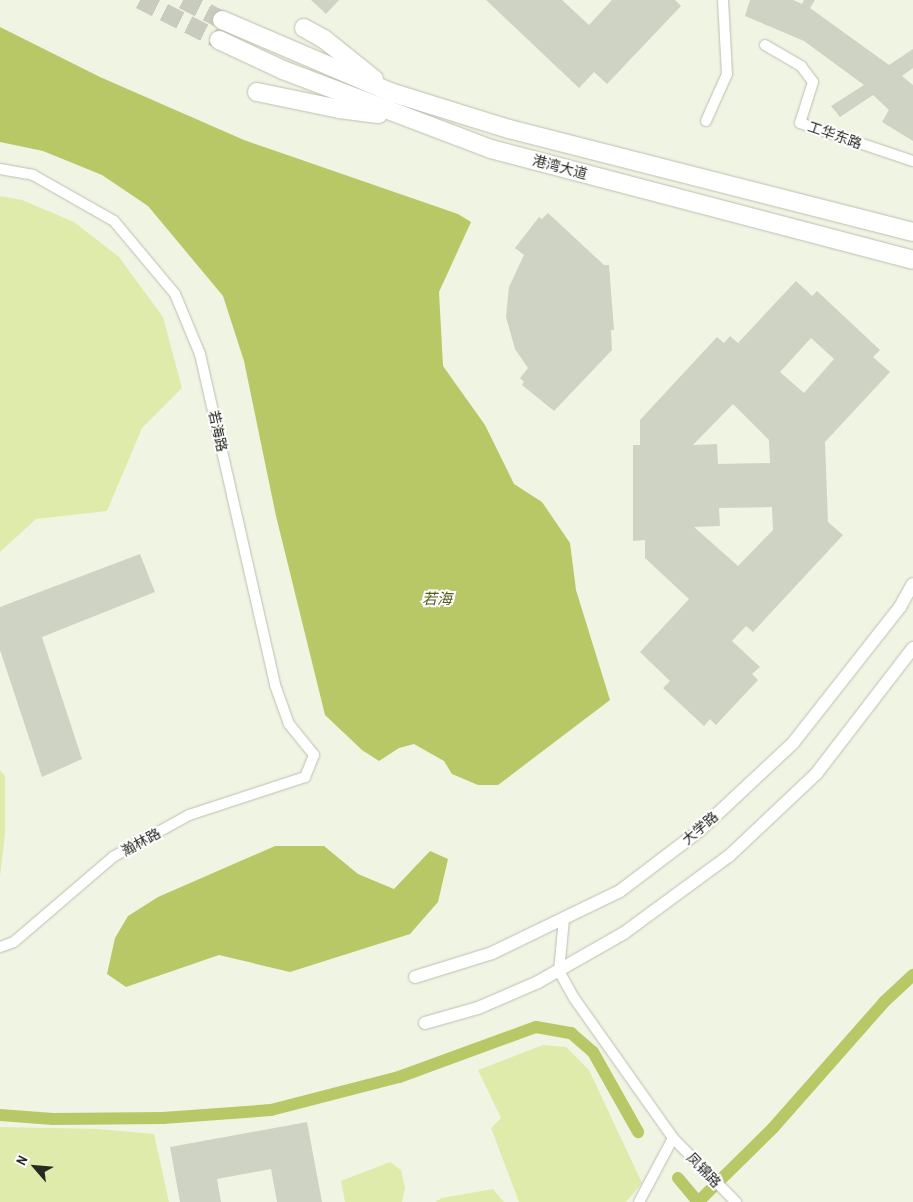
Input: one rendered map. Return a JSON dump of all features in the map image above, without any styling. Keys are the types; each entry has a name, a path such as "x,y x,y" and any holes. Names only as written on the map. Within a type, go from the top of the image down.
{"highway":[{"name":"港湾大道","path":"222,20 290,52 390,92 509,128 913,232"},
{"path":"304,28 324,39 390,92"},
{"name":"港湾大道","path":"219,40 283,70 491,149 913,260"},
{"path":"257,92 339,109 406,117"}],"street":[{"path":"706,121 727,74 723,0"},
{"name":"工华东路","path":"765,45 801,66 814,82 800,123 913,161"},
{"name":"若海路","path":"0,169 33,175 114,221 174,294 200,354 275,686 289,724 314,755 305,777"},
{"name":"大学路","path":"415,977 492,953 620,891 699,831 793,743 900,607 913,584"},
{"path":"424,1023 478,1008 559,971 624,933 729,856 816,774 913,648"},
{"name":"瀚林路","path":"0,947 14,942 113,857 189,815 305,777"},
{"path":"559,971 564,919"},
{"name":"凤锦路","path":"559,971 574,998 673,1138 704,1173 736,1202"},
{"path":"639,1202 673,1138"}],"shaded area":[{"path":"0,196 22,200 74,222 119,257 163,317 182,388 142,428 107,511 36,519 0,552"},
{"path":"0,770 5,776 5,833 0,877"},
{"path":"543,1045 566,1047 589,1070 642,1183 626,1202 519,1202 491,1128 501,1118 478,1070"},
{"path":"0,1127 98,1129 154,1134 169,1202 0,1202"},
{"path":"390,1162 401,1170 405,1188 402,1202 345,1202 341,1181"},
{"path":"493,1189 504,1202 435,1202 442,1198"}],"water":[{"name":"若海","path":"0,27 100,77 244,140 458,214 471,222 439,292 443,366 485,425 514,484 542,502 570,543 576,590 610,700 498,785 478,785 452,774 444,761 414,744 399,748 379,761 362,750 325,715 276,516 244,361 223,296 148,206 102,175 43,151 0,142"},
{"path":"275,846 324,846 358,874 394,889 430,851 448,859 438,902 410,934 290,972 219,955 126,987 107,974 115,938 128,916 158,897"}],"building":[{"path":"311,0 339,0 326,14"},
{"path":"486,0 562,0 589,25 612,0 675,0 681,6 607,84 594,72 579,88"},
{"path":"750,0 793,0 802,4 804,0 815,0 810,8 889,65 913,49 913,68 902,76 913,85 913,141 882,122 889,110 873,95 840,117 831,106 864,85 804,41 745,16"},
{"path":"548,213 604,265 609,265 614,330 611,330 612,350 554,411 522,385 524,382 520,378 528,368 515,349 506,317 509,287 524,255 515,248 539,217 542,219"},
{"path":"796,281 812,296 817,291 880,350 873,357 890,372 825,442 828,522 843,535 753,632 746,626 732,641 760,667 752,674 758,680 716,725 710,719 704,726 663,688 670,681 640,652 689,599 645,558 645,540 633,541 633,445 640,445 640,420 717,337 724,343 730,336 738,343","holes":["811,338 834,359 804,393 780,372","733,404 769,440 770,463 718,464 717,444 693,445","772,507 773,530 738,566 694,527 720,526 719,508"]},
{"path":"140,554 155,592 42,637 82,759 42,777 0,650 0,607"},
{"path":"307,1122 322,1202 277,1202 271,1169 217,1179 221,1202 180,1202 170,1147"}],"waterway":[{"path":"698,1202 773,1128 884,1002 913,975"},
{"path":"0,1115 53,1119 163,1118 271,1110 399,1077 536,1027 571,1033 593,1052 638,1132"},
{"path":"678,1178 698,1202"}],"tunnel":[{"path":"140,0 219,40"},
{"path":"183,0 222,20"}]}
